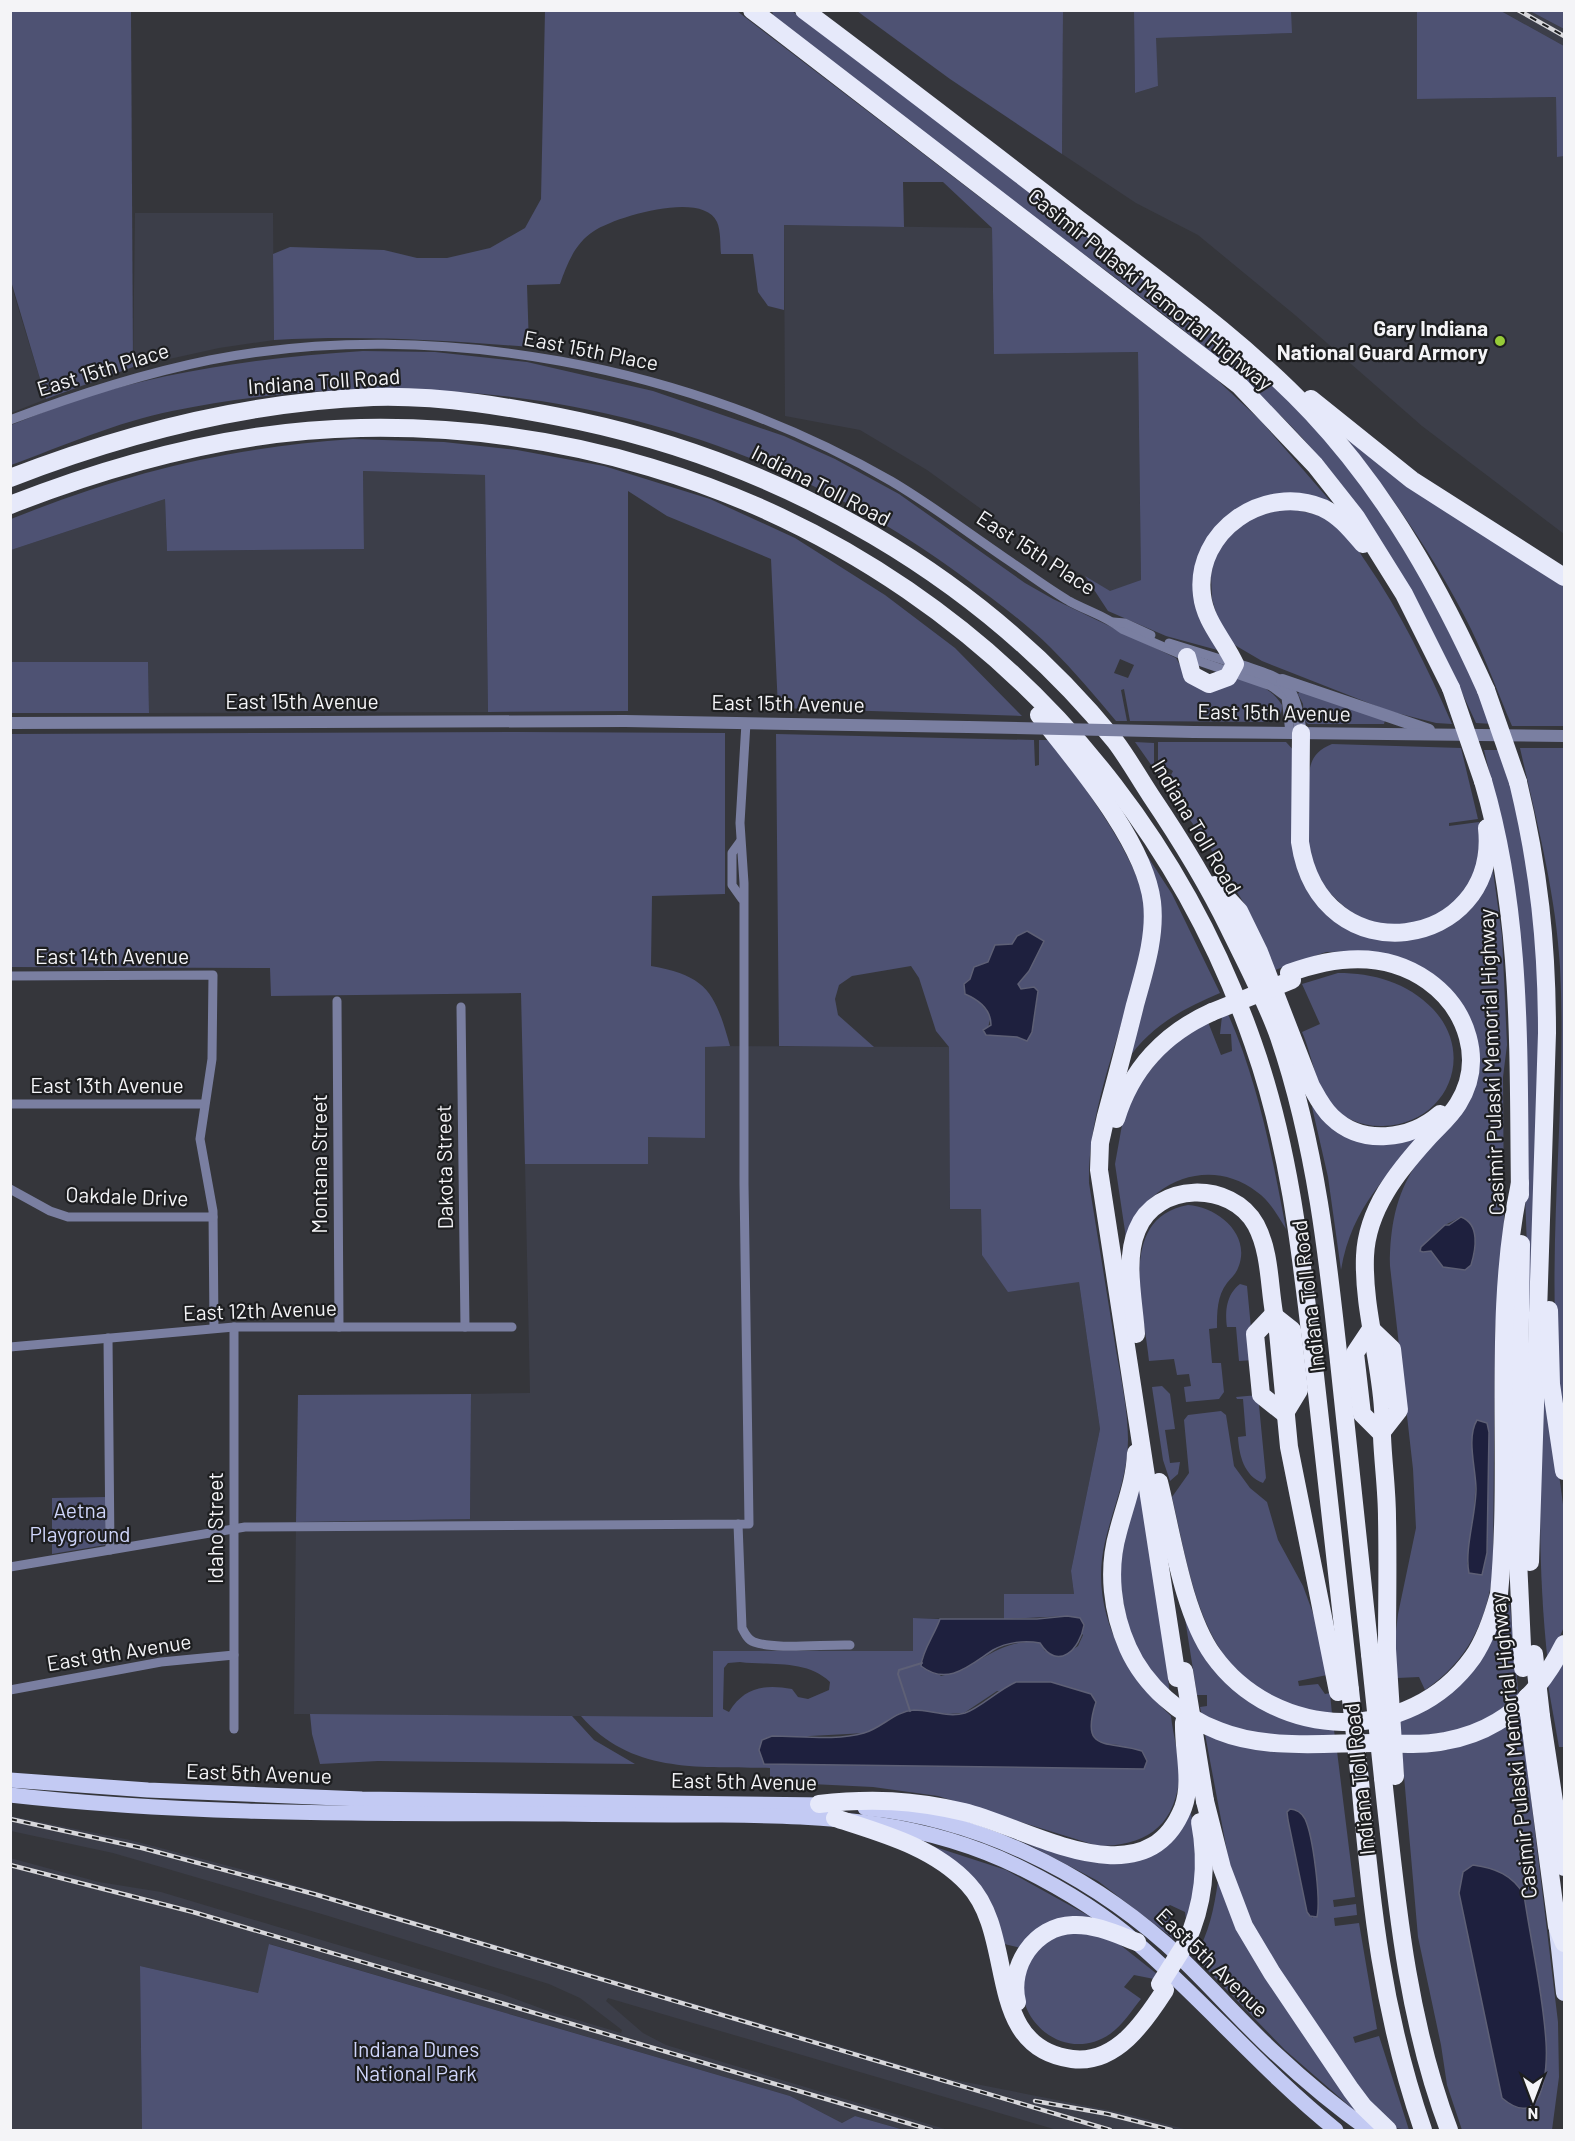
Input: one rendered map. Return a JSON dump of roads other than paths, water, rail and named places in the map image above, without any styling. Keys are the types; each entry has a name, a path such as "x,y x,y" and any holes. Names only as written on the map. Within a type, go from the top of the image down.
{"highway":[{"name":"Casimir Pulaski Memorial Highway","path":"752,10 1239,385 1279,425 1356,517 1404,594 1450,688 1485,786 1505,875 1514,949 1520,1183 1517,1538 1564,1994"},
{"name":"Casimir Pulaski Memorial Highway","path":"804,10 1234,340 1311,412 1391,512 1430,574 1458,626 1486,690 1518,782 1540,892 1547,960 1545,1107 1530,1492 1528,1661"},
{"path":"1234,340 1292,381 1350,432 1412,480 1564,577"},
{"name":"Indiana Toll Road","path":"10,478 65,457 208,417 284,404 377,397 457,400 536,412 616,429 698,453 769,481 841,517 918,562 971,600 1066,687 1117,744 1201,872 1277,1030 1307,1132 1317,1185 1379,1652"},
{"name":"Indiana Toll Road","path":"10,505 104,471 172,453 292,432 357,428 422,428 539,439 615,456 679,474 793,521 848,551 913,593 976,641 1038,696 1088,751 1152,837 1209,936 1252,1040 1281,1136 1296,1222 1344,1691 1383,1985 1406,2078 1423,2130"},
{"path":"1187,657 1189,670 1203,683 1216,684 1233,668 1207,616 1202,594 1202,576 1207,557 1226,526 1242,513 1264,504 1286,501 1305,502 1337,516 1404,594"},
{"path":"976,641 998,673 1039,714 1084,772 1137,854 1148,881 1153,920 1149,956 1100,1143 1100,1179 1180,1674 1184,1722 1183,1743 1188,1778 1203,1837 1204,1881 1189,1946"},
{"path":"1295,733 1300,842 1303,860 1317,894 1329,907 1359,927 1376,932 1412,931 1430,927 1461,906 1474,889 1486,861 1485,786"},
{"path":"1201,872 1239,911 1259,952 1311,1086 1332,1118 1362,1134 1398,1135 1416,1130 1443,1112 1456,1090 1463,1057 1456,1024 1447,1008 1433,996 1399,975 1363,967 1329,968 1291,976"},
{"path":"1106,1116 1128,1072 1151,1043 1175,1023 1328,961 1345,959 1396,965 1424,978 1454,1005 1469,1040 1470,1074 1458,1104 1404,1165 1376,1211 1365,1254 1371,1329 1377,1351 1383,1411 1381,1433 1387,1519 1379,1652 1389,1777 1404,1889 1400,1933 1419,2031 1449,2130"},
{"path":"1210,1009 1172,1035 1147,1060 1126,1090 1113,1128 1110,1172 1124,1279 1136,1334 1157,1474 1195,1804 1209,1824 1232,1896 1257,1950 1351,2090 1363,2106 1388,2130"},
{"path":"1545,1107 1550,1155 1549,1349 1551,1384 1564,1472"},
{"path":"1157,1474 1192,1615 1212,1654 1243,1688 1280,1711 1319,1722 1337,1723 1375,1720 1403,1712 1441,1690 1473,1656 1492,1620 1499,1594 1502,1537 1503,1334 1512,1217 1520,1183"},
{"path":"1136,1334 1131,1259 1136,1230 1144,1215 1154,1206 1185,1192 1216,1195 1242,1210 1254,1222 1265,1253 1279,1343 1285,1414 1300,1509 1344,1691"},
{"path":"1137,1418 1132,1486 1112,1561 1114,1606 1126,1643 1141,1671 1159,1693 1200,1722 1239,1738 1266,1742 1444,1741 1497,1722 1515,1708 1553,1666 1564,1644"},
{"name":"Casimir Pulaski Memorial Highway","path":"1536,1723 1564,1867"},
{"path":"819,1804 867,1799 922,1804 974,1815 1086,1853 1106,1857 1139,1853 1157,1843 1195,1804"},
{"path":"835,1818 918,1849 953,1871 968,1885 982,1904 992,1925 1007,2000 1017,2025 1026,2037 1050,2054 1083,2059 1104,2054 1116,2048 1138,2028 1204,1921 1212,1881 1209,1824"},
{"path":"1137,1942 1086,1925 1071,1925 1044,1934 1031,1944 1018,1971 1016,1998 1025,2021 1041,2039 1052,2045 1076,2051 1100,2046 1131,2024 1162,1987"},
{"path":"1557,1926 1564,1943"}],"main road":[{"name":"East 5th Avenue","path":"10,1780 148,1790 362,1799 819,1804 889,1811 954,1826 1029,1854 1082,1882 1119,1907 1167,1944 1274,2052 1370,2130"},
{"name":"East 5th Avenue","path":"10,1795 175,1808 835,1818 919,1831 985,1852 1023,1868 1083,1902 1137,1942 1273,2075 1336,2130"}],"street":[{"name":"East 15th Place","path":"10,420 86,391 150,374 212,360 275,350 365,345 444,348 518,355 585,367 656,382 716,401 841,454 893,482 1071,602 1113,622 1122,629 1187,657"},
{"name":"East 15th Place","path":"1113,622 1125,623 1233,668 1280,691 1286,697 1295,733"},
{"name":"East 15th Place","path":"1233,668 1282,680 1441,734"},
{"path":"1282,680 1292,691 1296,701 1295,733"},
{"name":"East 15th Avenue","path":"10,723 746,723 1194,732 1564,736"},
{"path":"10,1567 234,1528 749,1524 740,897 744,873 741,866 740,842 746,723"},
{"path":"740,842 732,855 732,887 740,897"},
{"name":"East 14th Avenue","path":"10,976 213,975 213,1048 204,1104"},
{"name":"Montana Street","path":"337,1001 339,1327"},
{"name":"Dakota Street","path":"460,1007 465,1327"},
{"name":"East 13th Avenue","path":"10,1104 204,1104"},
{"path":"204,1104 200,1139 213,1217 214,1328"},
{"name":"Oakdale Drive","path":"10,1189 62,1216 213,1217"},
{"name":"East 12th Avenue","path":"10,1347 234,1327 512,1328"},
{"name":"Idaho Street","path":"234,1327 234,1729"},
{"path":"108,1338 110,1550"},
{"path":"738,1524 742,1628 752,1642 850,1645"},
{"name":"East 9th Avenue","path":"10,1690 170,1661 234,1655"}],"waterway":[{"path":"910,1711 898,1674 899,1670 922,1663"}],"railway":[{"path":"1518,10 1564,36"},
{"path":"10,1819 142,1848 314,1894 1110,2130"},
{"path":"10,1865 193,1912 931,2130"},
{"path":"1035,2101 1108,2114 1171,2130"}],"place":[{"name":"Gary Indiana National Guard Armory","path":"1500,341"}],"park label":[{"name":"Aetna Playground","path":"80,1523"},
{"name":"Indiana Dunes National Park","path":"416,2062"}]}
